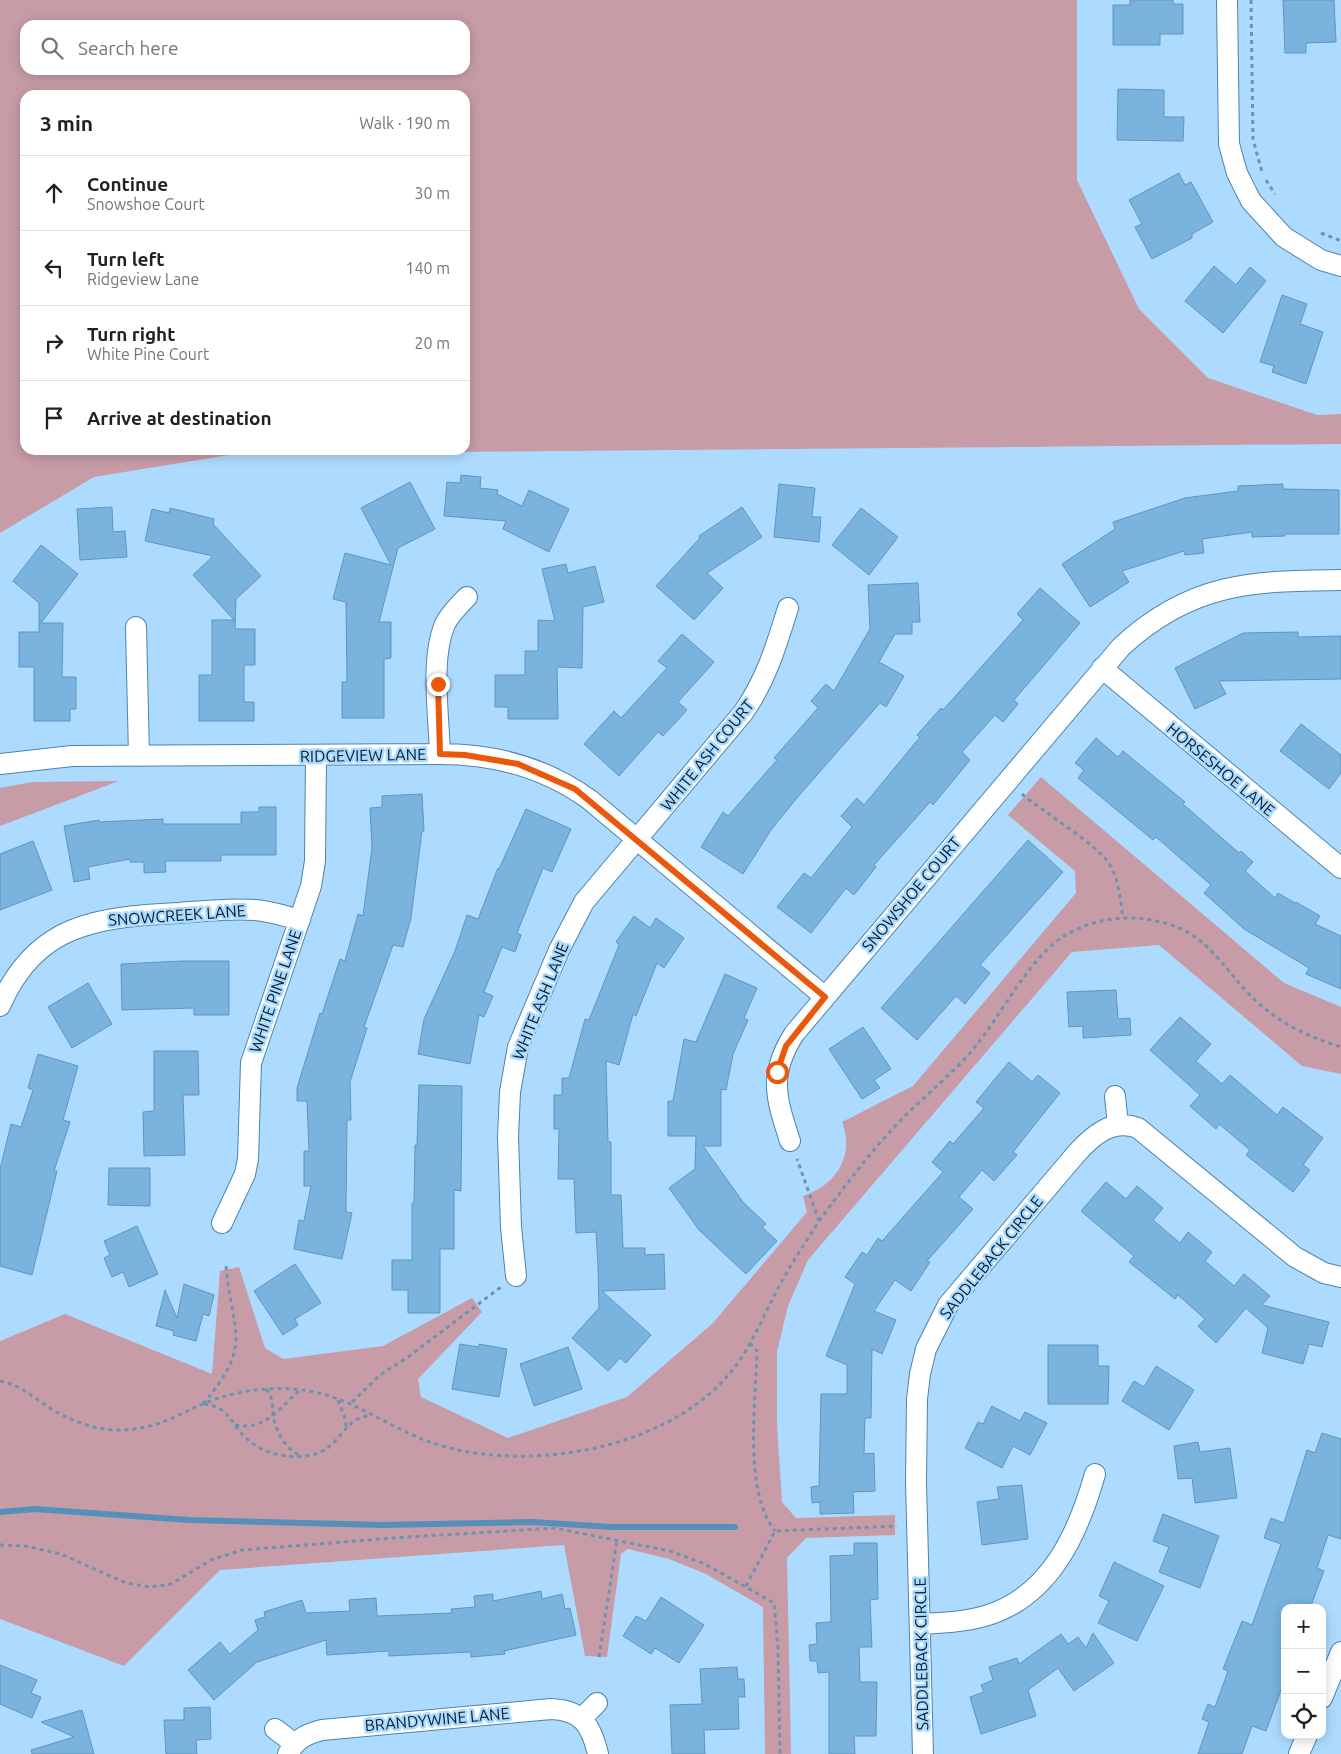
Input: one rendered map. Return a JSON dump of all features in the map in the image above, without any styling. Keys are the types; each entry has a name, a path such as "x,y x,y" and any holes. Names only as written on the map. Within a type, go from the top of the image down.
{"street":[{"path":"1227,0 1229,144 1237,173 1252,201 1279,232 1311,254 1341,266"},
{"name":"SNOWSHOE COURT","path":"790,1141 777,1102 777,1072 790,1040 1102,668 1131,638 1152,622 1182,605 1218,590 1272,581 1341,580"},
{"path":"440,754 438,662 441,640 446,624 467,596"},
{"name":"WHITE ASH COURT","path":"636,839 743,714 759,690 788,608"},
{"path":"136,627 139,756"},
{"name":"HORSESHOE LANE","path":"1102,668 1341,868"},
{"name":"RIDGEVIEW LANE","path":"0,764 72,756 440,754 492,758 518,764 545,774 575,789 825,997"},
{"name":"WHITE PINE LANE","path":"222,1223 245,1174 248,1159 251,1062 311,886 315,861 316,756"},
{"name":"WHITE ASH LANE","path":"516,1276 511,1227 508,1137 510,1092 518,1046 559,950 580,909 595,887 636,839"},
{"name":"SNOWCREEK LANE","path":"0,1006 10,986 33,956 66,932 91,922 120,916 236,910 265,911 300,920"},
{"path":"1115,1096 1118,1125 1130,1125 1146,1133 1295,1258 1324,1273 1341,1277"},
{"name":"SADDLEBACK CIRCLE","path":"923,1754 916,1425 920,1374 926,1349 939,1319 948,1305 1069,1162 1095,1134 1118,1125"},
{"path":"920,1624 957,1622 986,1616 1006,1608 1030,1592 1057,1564 1074,1535 1095,1474"},
{"path":"1324,1694 1341,1652"},
{"path":"597,1703 582,1718 592,1733 598,1754"},
{"name":"BRANDYWINE LANE","path":"292,1749 307,1733 322,1730 551,1709 570,1712 582,1718"},
{"path":"275,1729 292,1749"},
{"path":"1299,1754 1305,1739"}],"path":[{"path":"1251,0 1254,146 1265,179 1278,198"},
{"path":"1316,231 1341,241"},
{"path":"1022,794 1096,850 1109,864 1118,889 1123,917"},
{"path":"0,1381 22,1387 64,1416 102,1429 143,1428 178,1417 203,1404 235,1393 266,1389 301,1390 352,1402 372,1415 423,1440 468,1453 522,1457 564,1453 628,1438 678,1415 718,1387 740,1360 791,1265 819,1221 868,1155 974,1048 1039,958 1050,947 1077,930 1099,921 1123,917 1160,922 1194,936 1210,948 1243,988 1274,1017 1296,1030 1341,1047"},
{"path":"790,1141 810,1191 819,1221"},
{"path":"203,1404 228,1372 237,1347 238,1332 230,1300 226,1266"},
{"path":"352,1402 380,1375 408,1357 516,1276"},
{"path":"750,1342 757,1351 753,1450 755,1473 766,1513 775,1531"},
{"path":"266,1389 273,1402 273,1416 282,1438 289,1450 302,1456"},
{"path":"235,1425 248,1428 273,1416 301,1390"},
{"path":"338,1400 345,1418 346,1428"},
{"path":"203,1404 216,1406 228,1413 247,1439 259,1447 280,1456 302,1456 327,1450 339,1439 350,1422 359,1416 372,1415"},
{"path":"775,1531 897,1526"},
{"path":"0,1545 25,1546 61,1554 126,1584 150,1587 180,1580 211,1560 255,1548 548,1528 567,1529 670,1551 705,1564 770,1599 776,1609 780,1754"},
{"path":"746,1586 775,1531"},
{"path":"599,1657 617,1540"}],"shaded area":[{"path":"0,0 1077,0 1077,180 1139,309 1208,378 1317,415 1341,414 1341,444 470,452 470,90 20,90 20,455 229,455 94,477 0,533"},
{"path":"1041,777 1284,983 1341,1007 1341,1074 1302,1066 1159,945 1072,952 808,1260 788,1306 777,1352 777,1425 782,1502 796,1518 895,1515 895,1535 806,1538 787,1558 791,1754 765,1754 763,1607 706,1574 669,1559 628,1549 621,1554 607,1657 585,1656 564,1545 220,1570 124,1666 0,1619 0,1341 65,1314 212,1374 220,1271 239,1267 265,1348 283,1359 383,1346 472,1298 482,1312 418,1379 421,1397 508,1438 627,1397 713,1323 807,1212 803,1196 825,1185 840,1168 846,1146 842,1122 913,1086 1076,893 1075,871 1008,815"},
{"path":"119,781 0,826 0,788 32,782"}],"building":[{"path":"1130,0 1173,0 1173,4 1183,4 1183,34 1160,34 1160,45 1113,45 1113,5 1130,5"},
{"path":"1283,0 1334,0 1336,42 1306,43 1306,53 1285,53"},
{"path":"1118,89 1164,90 1164,117 1184,117 1183,141 1117,140"},
{"path":"1179,173 1185,185 1191,182 1213,222 1192,234 1192,238 1152,259 1135,227 1142,224 1129,200"},
{"path":"1214,266 1236,285 1250,267 1266,281 1223,333 1185,301"},
{"path":"1282,295 1307,304 1300,324 1323,332 1306,384 1272,372 1274,366 1260,362"},
{"path":"461,475 481,477 480,488 498,490 497,494 522,506 529,490 569,509 549,552 503,529 506,521 444,516 447,482 460,483"},
{"path":"410,482 435,529 398,548 379,622 391,622 391,658 384,659 384,718 342,718 342,682 347,682 346,602 333,599 345,553 391,565 361,508"},
{"path":"779,484 815,488 812,517 821,517 819,542 774,537"},
{"path":"1283,484 1283,489 1339,490 1339,534 1285,534 1285,536 1252,537 1252,532 1202,539 1204,553 1185,555 1184,551 1122,571 1129,582 1090,607 1062,564 1115,529 1113,522 1185,498 1238,491 1238,486"},
{"path":"112,507 113,532 125,531 127,557 80,560 77,509"},
{"path":"742,507 762,537 707,573 723,588 694,620 656,586 700,538 699,536"},
{"path":"170,508 214,519 213,524 261,576 236,599 235,629 255,629 255,665 244,665 244,702 254,702 254,721 199,721 199,675 212,675 212,620 234,620 193,575 213,556 145,541 152,509 169,513"},
{"path":"861,508 898,537 869,575 832,545"},
{"path":"41,545 78,574 41,623 63,623 62,677 76,677 76,709 70,709 70,721 34,721 34,667 19,667 19,632 39,632 39,603 13,581"},
{"path":"566,564 568,573 595,566 604,602 583,607 582,668 557,667 558,719 508,719 508,707 495,707 495,675 525,675 525,651 538,651 538,620 555,621 542,569"},
{"path":"918,583 920,622 912,622 912,634 895,634 879,662 904,676 886,707 880,703 796,799 771,830 743,874 701,847 723,812 728,816 777,760 774,758 818,708 811,701 826,684 834,691 870,629 868,585"},
{"path":"1040,588 1080,623 1014,700 1018,704 1003,722 995,715 962,752 970,760 933,805 930,802 874,865 876,867 854,895 846,888 811,933 777,907 804,873 811,878 852,827 841,816 857,798 864,805 920,737 917,735 941,708 943,710 1023,620 1017,614"},
{"path":"1298,632 1298,637 1341,636 1341,679 1219,681 1226,694 1195,709 1175,668 1243,633"},
{"path":"682,634 714,662 678,702 687,710 663,736 658,732 619,776 584,744 614,711 621,718 667,668 658,661"},
{"path":"1301,724 1341,755 1341,773 1329,789 1280,751"},
{"path":"1096,738 1118,757 1123,751 1185,802 1183,804 1239,853 1241,851 1253,862 1245,871 1275,898 1278,893 1296,902 1320,916 1315,924 1341,936 1341,989 1306,974 1309,968 1244,929 1204,893 1211,885 1156,837 1153,840 1078,778 1084,770 1075,763"},
{"path":"422,794 424,831 422,831 411,918 403,947 393,945 364,1027 367,1028 350,1082 351,1120 347,1120 346,1212 352,1213 342,1259 294,1249 299,1220 304,1221 311,1186 304,1186 304,1151 309,1151 307,1101 297,1101 297,1088 320,1013 322,1014 340,959 345,961 358,914 363,916 372,848 370,808 382,807 382,796"},
{"path":"259,807 276,807 276,855 221,855 221,861 165,861 166,872 144,873 144,862 130,862 130,859 88,867 90,879 74,882 64,826 99,820 99,822 163,819 163,824 241,824 241,812 259,812"},
{"path":"526,809 571,829 552,872 543,868 517,933 521,935 515,952 502,947 484,992 493,996 484,1017 479,1015 470,1064 418,1054 424,1019 455,951 467,915 478,919 498,868"},
{"path":"1028,840 1063,872 980,965 990,973 965,1004 956,996 917,1040 881,1008"},
{"path":"33,841 52,890 0,910 0,854"},
{"path":"634,916 650,928 656,918 684,938 664,968 657,963 636,1016 633,1014 619,1065 606,1061 608,1142 611,1142 611,1195 621,1195 623,1248 645,1248 645,1255 664,1254 665,1289 602,1291 651,1335 626,1363 620,1358 608,1371 572,1338 599,1308 596,1232 576,1233 574,1179 558,1179 559,1129 554,1129 554,1095 562,1095 562,1078 569,1078 585,1019 589,1020 619,945 616,942"},
{"path":"229,961 229,1015 194,1015 194,1008 122,1010 121,964"},
{"path":"725,974 757,988 744,1018 748,1020 733,1054 726,1090 721,1089 721,1146 703,1146 743,1202 766,1224 762,1227 777,1241 746,1274 699,1230 669,1188 695,1169 696,1136 668,1136 668,1101 673,1101 684,1039 696,1042"},
{"path":"88,983 112,1024 72,1048 48,1007"},
{"path":"1116,990 1118,1019 1130,1018 1131,1035 1083,1038 1083,1026 1069,1027 1067,992"},
{"path":"1180,1017 1211,1044 1196,1061 1222,1084 1230,1075 1277,1115 1283,1107 1323,1138 1303,1165 1310,1170 1293,1192 1246,1155 1250,1150 1219,1124 1216,1129 1190,1106 1200,1095 1150,1050"},
{"path":"863,1027 891,1069 874,1080 880,1088 862,1099 829,1049"},
{"path":"154,1051 198,1051 199,1095 183,1095 185,1155 144,1156 143,1112 154,1111"},
{"path":"38,1054 78,1066 63,1120 70,1122 54,1171 57,1171 32,1275 0,1266 0,1169 11,1124 21,1127 33,1090 28,1088"},
{"path":"1009,1062 1032,1082 1038,1075 1060,1093 1013,1152 1017,1155 994,1181 982,1170 959,1197 973,1209 927,1261 930,1262 911,1291 895,1280 874,1311 896,1320 882,1354 872,1349 871,1418 865,1418 864,1454 874,1453 875,1491 853,1492 854,1513 820,1514 820,1502 812,1503 811,1487 819,1486 821,1394 847,1394 847,1365 826,1356 855,1284 845,1277 862,1252 867,1255 878,1238 882,1241 943,1172 932,1162 950,1141 953,1144 984,1108 976,1102"},
{"path":"419,1085 462,1086 461,1191 454,1190 454,1249 440,1249 440,1313 408,1313 408,1290 392,1290 392,1260 412,1260 412,1203 414,1203"},
{"path":"109,1168 150,1168 150,1206 108,1205"},
{"path":"1106,1182 1126,1199 1137,1186 1163,1208 1153,1220 1180,1243 1188,1232 1212,1252 1205,1261 1234,1286 1244,1274 1270,1296 1262,1305 1329,1322 1322,1347 1309,1344 1303,1364 1262,1353 1268,1328 1246,1308 1216,1343 1198,1326 1205,1319 1178,1295 1175,1299 1129,1262 1134,1256 1081,1211"},
{"path":"137,1226 158,1274 129,1287 123,1272 112,1277 104,1258 110,1255 104,1241"},
{"path":"295,1264 321,1303 295,1319 298,1325 283,1335 254,1291"},
{"path":"184,1284 214,1295 209,1316 203,1314 196,1341 173,1335 174,1331 156,1326 165,1290 177,1318"},
{"path":"460,1344 479,1347 479,1344 507,1349 499,1397 452,1389"},
{"path":"1048,1345 1098,1345 1098,1366 1109,1366 1108,1404 1048,1404"},
{"path":"568,1347 582,1389 534,1406 520,1364"},
{"path":"1156,1366 1194,1390 1169,1430 1122,1401 1134,1381 1144,1387"},
{"path":"992,1406 1020,1421 1025,1412 1047,1423 1030,1455 1013,1446 1002,1468 965,1448 978,1422 983,1424"},
{"path":"1322,1433 1341,1439 1341,1539 1328,1535 1317,1568 1324,1571 1312,1604 1281,1604 1281,1690 1266,1731 1252,1726 1242,1754 1198,1754 1209,1722 1202,1719 1208,1704 1215,1707 1228,1671 1223,1669 1242,1621 1252,1625 1281,1544 1264,1538 1271,1518 1284,1523 1307,1450 1315,1453"},
{"path":"1198,1442 1200,1452 1230,1448 1237,1498 1195,1503 1192,1478 1178,1479 1174,1446"},
{"path":"1022,1485 1028,1539 982,1545 977,1502 999,1499 997,1487"},
{"path":"1163,1514 1219,1536 1200,1588 1159,1572 1169,1547 1153,1541"},
{"path":"854,1543 877,1543 878,1599 870,1600 872,1647 859,1647 860,1682 877,1682 876,1736 854,1736 855,1754 829,1754 829,1672 818,1673 817,1661 810,1661 809,1645 817,1644 816,1623 831,1622 830,1556 854,1555"},
{"path":"1114,1562 1164,1586 1137,1641 1098,1623 1109,1601 1099,1596"},
{"path":"541,1591 542,1599 562,1594 565,1609 570,1608 576,1635 504,1651 505,1654 471,1657 471,1652 389,1656 389,1651 327,1655 326,1640 257,1662 214,1700 188,1670 220,1642 230,1654 258,1630 255,1620 265,1617 264,1612 302,1600 306,1613 350,1611 349,1600 376,1598 377,1616 452,1613 451,1609 475,1607 474,1596 493,1594 493,1601"},
{"path":"661,1597 704,1625 679,1663 655,1648 651,1654 623,1636 636,1616 646,1621"},
{"path":"1093,1633 1114,1663 1074,1691 1058,1668 1028,1690 1036,1716 981,1734 970,1697 984,1692 981,1685 993,1680 989,1667 1017,1658 1019,1664 1061,1634 1068,1644 1078,1637 1086,1648"},
{"path":"0,1665 37,1680 31,1693 41,1697 32,1718 0,1704"},
{"path":"737,1667 738,1679 744,1679 745,1697 738,1697 739,1729 704,1730 705,1754 672,1754 670,1705 702,1704 700,1669"},
{"path":"210,1707 211,1739 196,1740 197,1754 166,1754 164,1720 184,1720 184,1708"},
{"path":"82,1710 94,1754 32,1754 31,1750 74,1737 41,1722"}],"waterway":[{"path":"0,1512 35,1509 189,1520 383,1525 532,1522 611,1527 735,1527"}],"route":[{"path":"438,684 440,754 492,758 518,764 560,780 575,789 825,997 786,1046 777,1072"}]}
